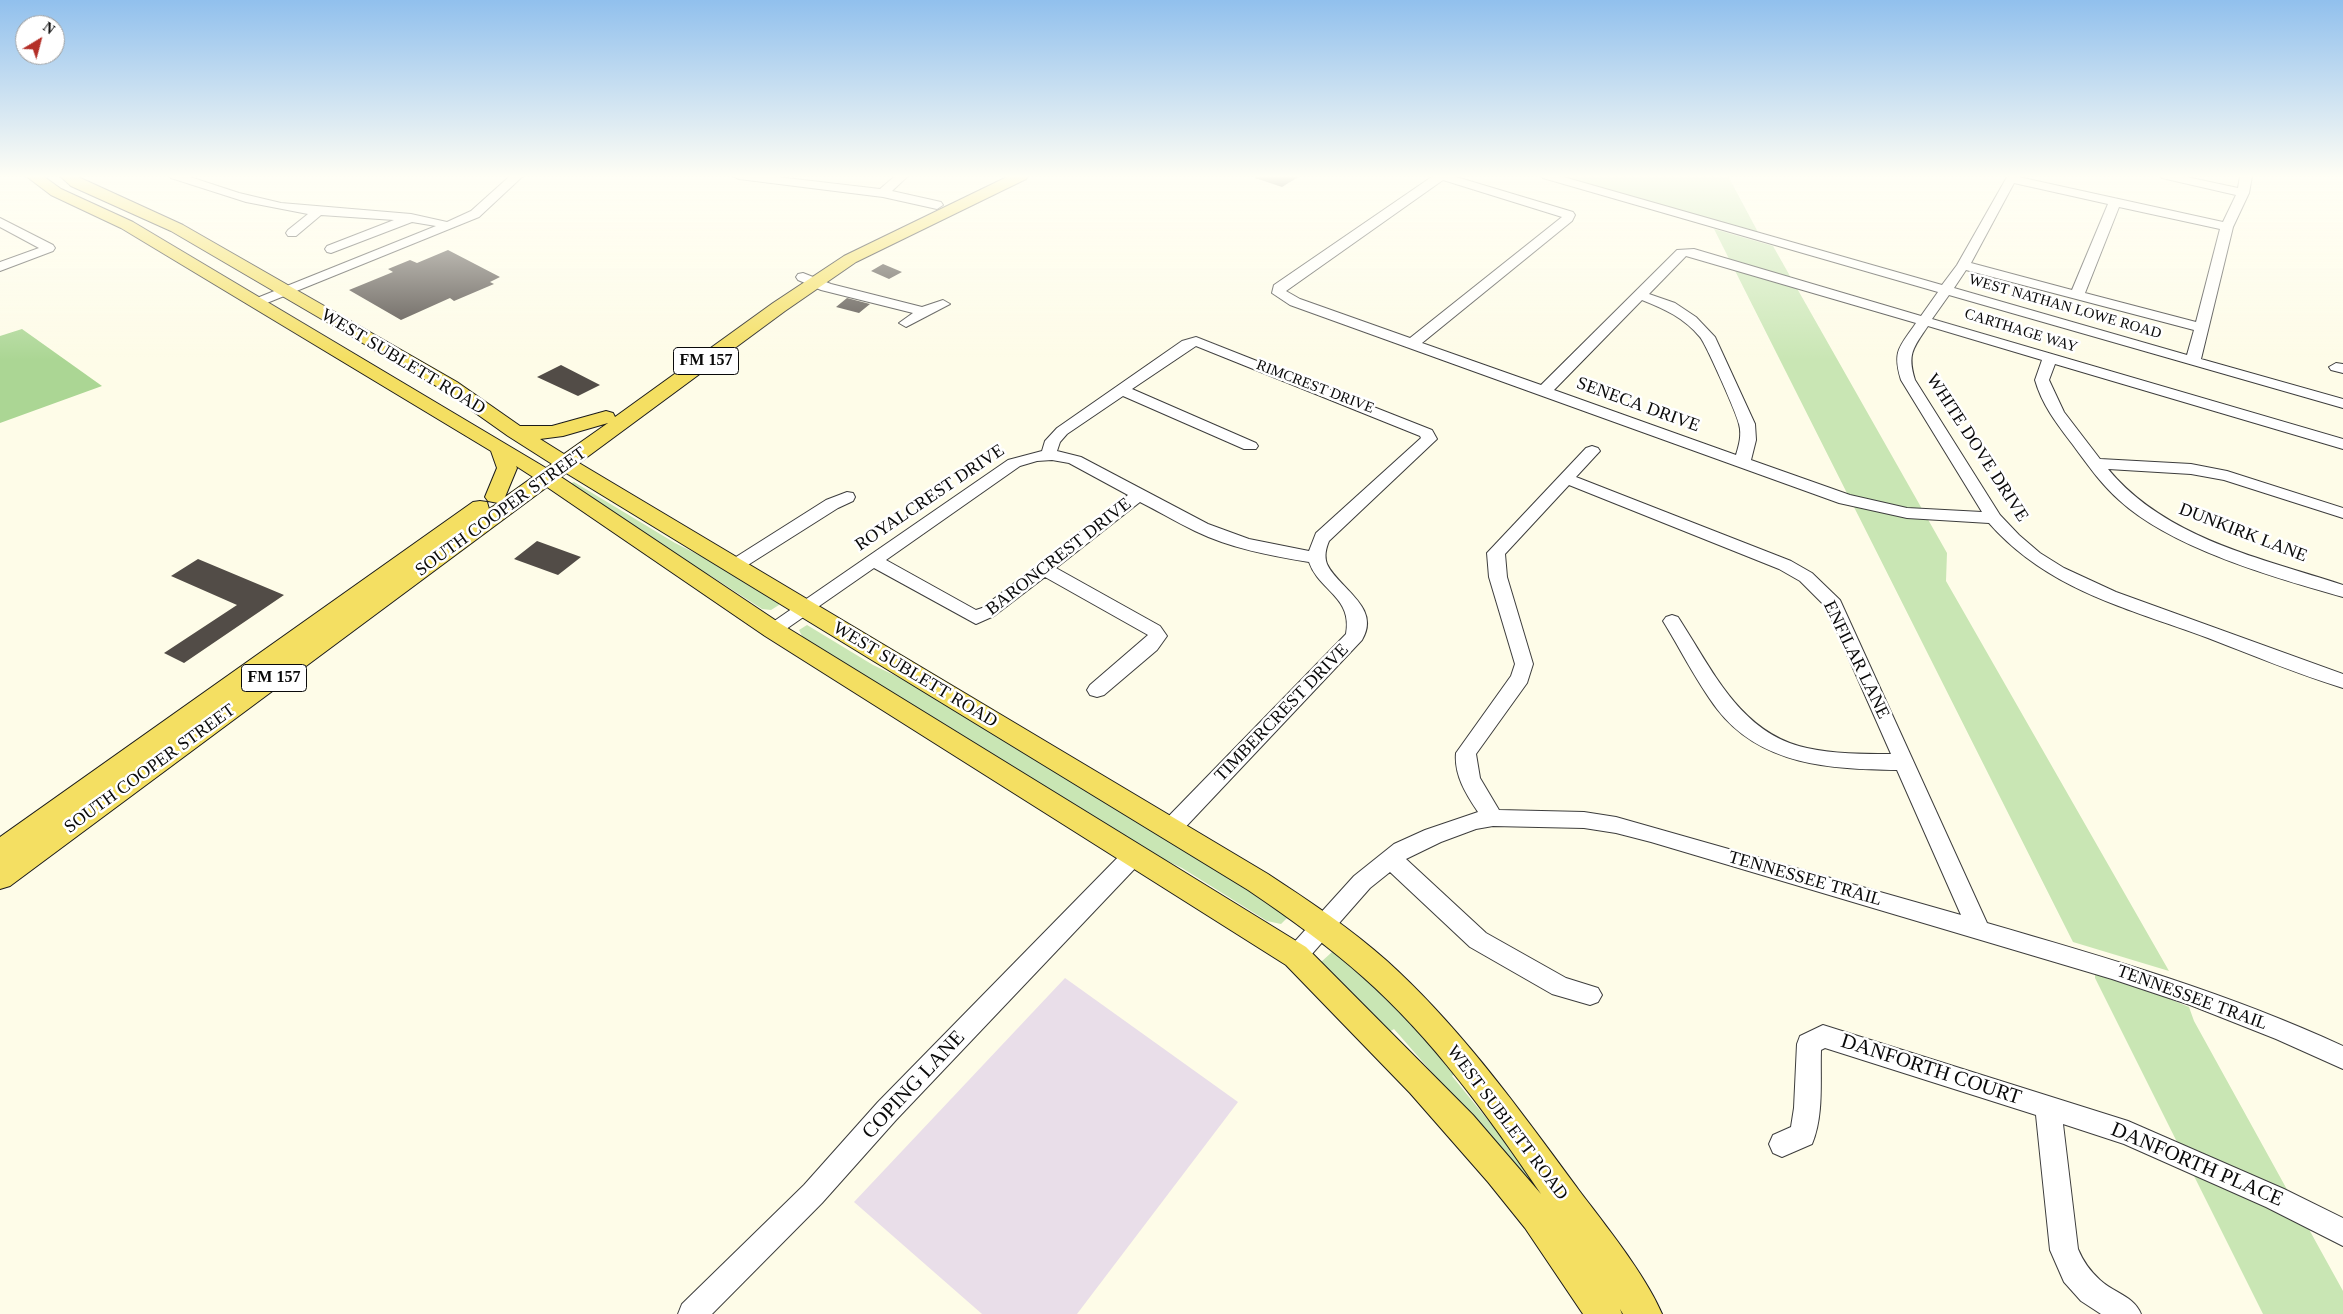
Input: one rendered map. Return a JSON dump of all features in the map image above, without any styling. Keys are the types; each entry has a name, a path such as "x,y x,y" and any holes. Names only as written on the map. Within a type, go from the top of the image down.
{"main road":[{"name":"WEST SUBLETT ROAD","path":"148,237 500,448 598,484 1258,882 1322,925 1390,983 1482,1085 1514,1126 1626,1285 1644,1314"},
{"name":"WEST SUBLETT ROAD","path":"193,237 450,386 515,432 577,497 773,630 1134,855 1217,904 1296,956 1406,1066 1513,1185 1568,1256 1604,1314"},
{"name":"SOUTH COOPER STREET","path":"550,467 596,443 774,311 836,255 872,237"},
{"name":"SOUTH COOPER STREET","path":"0,878 550,467 606,417 763,302 896,237"},
{"path":"515,432 552,434 571,430 606,417"},
{"path":"596,443 589,456 598,484"},
{"path":"500,448 507,468 501,503 547,496 577,497"},
{"name":"SOUTH COOPER STREET","path":"3,844 501,503"}],"street":[{"path":"0,267 39,254 49,248 29,237"},
{"path":"331,249 361,237"},
{"path":"257,303 421,237"},
{"name":"SENECA DRIVE","path":"1352,237 1279,288 1279,293 1295,302 1845,499 1907,513 1994,518"},
{"path":"1412,344 1544,237"},
{"name":"WEST NATHAN LOWE ROAD","path":"1761,237 2343,404"},
{"name":"WHITE DOVE DRIVE","path":"1978,237 1963,265 1944,290 1905,350 1903,363 1908,380 1994,518 2006,534 2026,552 2072,580 2114,598 2343,681"},
{"path":"2078,295 2101,237"},
{"path":"2194,361 2224,237"},
{"name":"CARTHAGE WAY","path":"1640,295 1682,253 1689,252 2343,444"},
{"path":"1963,265 2202,328"},
{"path":"810,279 826,287 932,307 906,323"},
{"path":"1544,391 1640,295 1670,306 1691,320 1708,336 1747,424 1748,440 1742,462"},
{"name":"RIMCREST DRIVE","path":"1122,390 1187,344 1196,341 1428,433 1429,439 1426,442 1322,537 1316,557"},
{"name":"DUNKIRK LANE","path":"2050,357 2042,380 2045,392 2052,406 2095,464 2132,504 2159,522 2193,538 2232,554 2343,591"},
{"path":"1048,455 1053,441 1062,431 1122,390 1250,446"},
{"path":"1493,818 1466,771 1464,762 1466,753 1520,678 1524,664 1498,576 1499,563 1496,553 1592,451"},
{"name":"ROYALCREST DRIVE","path":"773,630 1014,463 1036,456 1048,455 1075,460 1195,525 1232,540 1286,553 1316,557"},
{"path":"2095,464 2191,469 2227,476 2343,513"},
{"name":"ENFILAR LANE","path":"1567,478 1785,565 1817,586 1834,604 1980,931"},
{"name":"BARONCREST DRIVE","path":"873,560 976,618 988,612 1140,494"},
{"path":"739,569 791,536"},
{"name":"TIMBERCREST DRIVE","path":"1170,829 1355,636 1358,625 1354,607 1325,575 1316,557"},
{"path":"1044,569 1154,630 1158,636 1097,690"},
{"path":"1672,621 1726,706 1742,723 1767,742 1796,754 1838,761 1904,762"},
{"name":"TENNESSEE TRAIL","path":"1296,956 1362,882 1402,850 1474,821 1493,818 1584,820 1631,828 2112,969 2194,996 2285,1031 2343,1058"},
{"name":"COPING LANE","path":"692,1314 812,1194 887,1111 1134,855"},
{"path":"1391,859 1478,940 1560,987 1590,995"},
{"name":"DANFORTH COURT","path":"1782,1144 1803,1135 1807,1108 1809,1044 1823,1036 2048,1107"},
{"path":"2048,1107 2064,1250 2074,1272 2091,1291 2127,1314"},
{"name":"DANFORTH PLACE","path":"2048,1107 2128,1133 2275,1198 2343,1232"}],"shaded area":[{"path":"1065,978 1238,1102 1077,1314 982,1314 854,1202"}],"green space":[{"path":"1718,237 1743,237 1773,246 1947,553 1946,581 2169,971 2073,942"},
{"path":"22,329 102,386 0,423 0,336"},
{"path":"574,482 675,543 717,564 778,601 779,605 771,610 762,609 711,576 665,551 567,485"},
{"path":"807,625 873,665 917,686 1236,878 1288,917 1281,924 1267,921 1182,868 1159,857 804,640 799,630"},
{"path":"1332,952 1351,960 1458,1070 1452,1076 1566,1216 1593,1257 1394,1029 1387,1033 1321,962"},
{"path":"2095,972 2189,1007 2194,1021 2343,1291 2343,1314 2263,1314 2095,978"}],"building":[{"path":"448,250 500,277 490,282 494,284 454,301 450,298 401,320 349,290 393,272 388,269 410,260 417,263"},
{"path":"883,264 902,272 889,279 871,271"},
{"path":"847,298 870,304 859,313 836,307"},
{"path":"561,365 600,385 578,396 537,377"},
{"path":"537,541 581,557 558,575 514,559"},
{"path":"198,559 284,595 184,663 164,653 237,605 171,576"}]}
